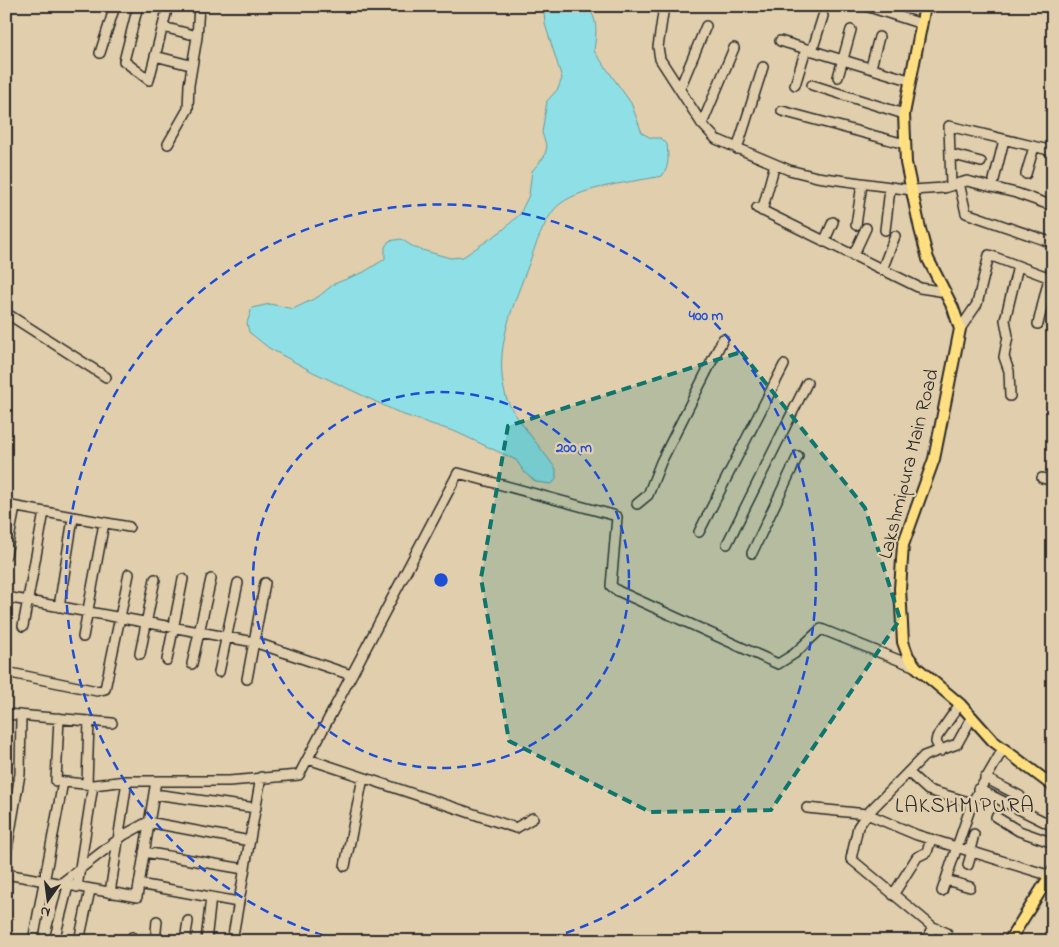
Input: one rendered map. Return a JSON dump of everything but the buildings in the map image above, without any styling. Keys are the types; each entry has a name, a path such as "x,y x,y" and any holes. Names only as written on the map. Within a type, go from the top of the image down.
{"main road":[{"path":"925,6 909,80 904,114 905,144 912,190 928,259 946,292 960,329"},
{"name":"Lakshmipura Main Road","path":"960,329 934,459 903,545 900,589 901,623 908,656 916,667 960,704 1003,749 1053,786"},
{"path":"1010,941 1052,874"}],"street":[{"path":"100,53 115,6"},
{"path":"138,6 124,61 149,80 168,6"},
{"path":"168,144 188,109 189,84 197,37 199,6"},
{"path":"659,6 663,13 658,46 660,59 702,124 716,139 775,164 817,177 890,189 912,190 955,185 967,181 1016,193 1053,206"},
{"path":"866,6 922,24"},
{"path":"795,85 823,16"},
{"path":"680,88 706,26"},
{"path":"162,27 190,34"},
{"path":"838,77 851,30"},
{"path":"871,67 879,37"},
{"path":"780,41 909,80"},
{"path":"702,124 734,48"},
{"path":"155,56 186,64"},
{"path":"737,149 763,67"},
{"path":"812,85 904,114"},
{"path":"782,110 905,144"},
{"path":"1053,151 949,126 950,154 955,185 966,213 1053,243"},
{"path":"994,180 1004,140"},
{"path":"1026,174 1034,146"},
{"path":"950,154 981,162"},
{"path":"775,164 759,210 920,288 946,292"},
{"path":"856,225 862,184"},
{"path":"885,230 890,189"},
{"path":"824,242 833,222"},
{"path":"853,256 866,228"},
{"path":"882,270 895,236"},
{"path":"960,329 977,304 989,255 1051,278 1038,324"},
{"path":"1010,396 1009,371 1004,357 1008,336 1005,320 1018,266"},
{"path":"6,313 106,377"},
{"path":"637,504 648,495 661,462 723,340"},
{"path":"699,532 784,365"},
{"path":"727,544 807,383"},
{"path":"752,554 798,456"},
{"path":"59,718 56,781 90,784 127,781 228,781 299,775 458,473 613,515 617,518 611,586 618,591 778,664 794,654 821,629 916,667"},
{"path":"1042,478 1053,480"},
{"path":"6,555 10,506 130,527"},
{"path":"23,626 44,512"},
{"path":"59,607 73,518"},
{"path":"83,637 104,523"},
{"path":"6,672 97,691 105,690 129,574"},
{"path":"140,654 155,579"},
{"path":"167,660 183,579"},
{"path":"192,664 211,579"},
{"path":"219,672 238,583"},
{"path":"247,679 265,583"},
{"path":"6,597 146,624 254,642 351,675"},
{"path":"941,751 936,742 937,737 960,704"},
{"path":"6,714 112,723"},
{"path":"6,855 20,774 21,715"},
{"path":"947,933 933,927 851,859 858,827 867,814 924,756 957,744 972,717"},
{"path":"68,886 80,870 90,784 89,721"},
{"path":"942,891 956,846 978,789 1003,749"},
{"path":"308,760 516,828 533,818"},
{"path":"908,772 928,790 972,803"},
{"path":"232,941 261,777"},
{"path":"345,866 363,778"},
{"path":"985,778 1020,796"},
{"path":"110,893 127,781"},
{"path":"6,874 137,897 156,781"},
{"path":"33,941 63,782"},
{"path":"978,789 1053,826"},
{"path":"154,794 256,808"},
{"path":"808,808 867,814 931,839 1052,874"},
{"path":"996,817 1020,831 1053,843"},
{"path":"54,941 68,886 80,870 118,840 148,822 250,841"},
{"path":"968,865 974,834"},
{"path":"893,895 917,857 927,852 931,839"},
{"path":"144,852 244,869"},
{"path":"946,880 970,887"},
{"path":"139,884 238,902"},
{"path":"79,941 90,890"},
{"path":"206,941 211,896"},
{"path":"155,941 157,921"},
{"path":"185,941 188,921"},
{"path":"926,941 933,927"}],"highlighted area":[{"path":"741,352 865,508 900,619 771,810 650,812 509,741 481,578 508,426"}],"water":[{"path":"547,6 587,6 595,22 594,51 631,103 642,133 651,138 661,138 667,144 668,157 662,176 595,189 570,198 555,208 542,230 518,294 503,345 502,379 509,404 528,433 556,469 556,479 552,484 536,482 525,473 516,460 456,432 404,415 313,372 269,348 249,332 247,323 252,308 270,304 293,309 318,297 334,284 364,272 385,259 385,247 389,241 401,239 415,248 450,258 463,257 503,230 520,214 529,195 532,171 544,157 547,147 542,133 547,101 558,89 562,78 545,24 544,11"}],"district":[{"name":"LAKSHMIPURA","path":"965,807"}]}
